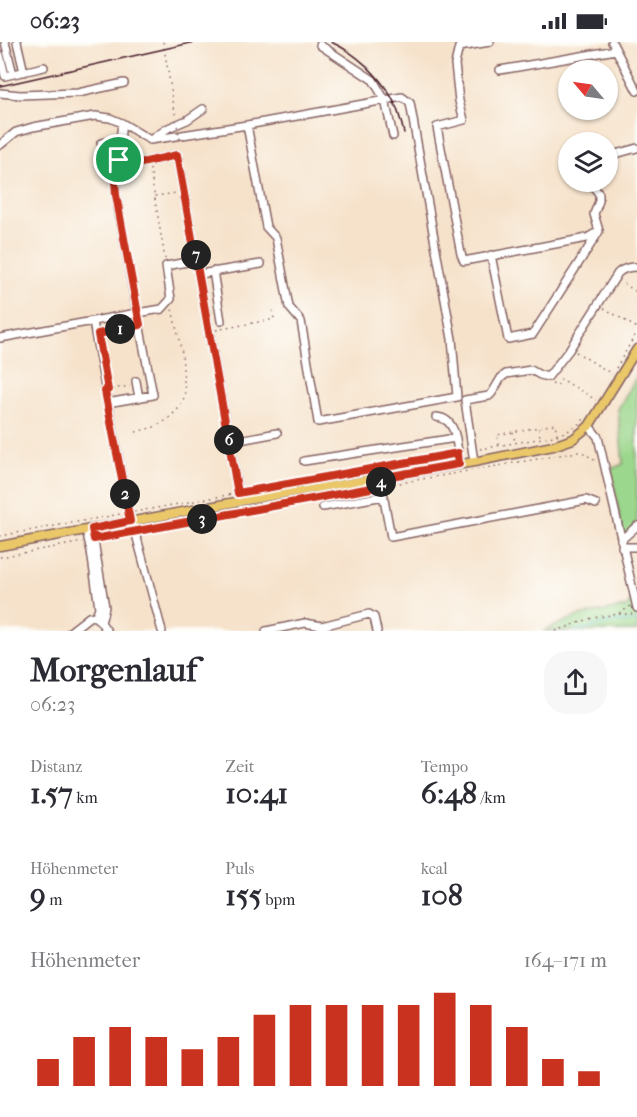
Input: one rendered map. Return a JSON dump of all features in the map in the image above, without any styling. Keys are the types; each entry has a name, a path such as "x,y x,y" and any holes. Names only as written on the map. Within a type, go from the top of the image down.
{"main road":[{"path":"0,546 239,497 381,482 562,444 579,435 589,426 637,349"}],"street":[{"path":"5,42 13,74"},
{"path":"17,42 24,72"},
{"path":"490,42 459,48 455,64 459,101 464,120 437,127 464,261 587,238 599,231"},
{"path":"612,42 637,91"},
{"path":"320,45 372,80 385,100 393,136"},
{"path":"500,70 616,50"},
{"path":"0,55 5,76 44,67"},
{"path":"0,93 20,95 78,93 124,83"},
{"path":"0,145 16,132 95,116 110,118 122,123 150,140 402,97 410,103 452,339 457,397 318,422 301,321 289,307 276,238 266,227 247,125"},
{"path":"150,140 203,109"},
{"path":"107,404 153,395 116,195 115,180 122,123"},
{"path":"101,143 119,140"},
{"path":"618,153 637,148"},
{"path":"119,160 137,164 177,155 239,497"},
{"path":"491,255 508,339 533,333 599,231 594,214 599,201 598,192"},
{"path":"0,338 162,309 171,299 166,266 187,262"},
{"path":"200,274 261,264"},
{"path":"474,462 465,400 489,396 506,374 531,370 548,377 570,348 618,273 623,269 637,267"},
{"path":"213,271 221,321"},
{"path":"93,322 107,404 131,518 162,631"},
{"path":"133,382 139,398"},
{"path":"436,417 450,422 456,438 459,464"},
{"path":"589,426 598,437 637,608"},
{"path":"229,442 278,433"},
{"path":"304,461 456,438"},
{"path":"381,482 391,537 586,500 596,504"},
{"path":"323,507 384,496"},
{"path":"621,544 637,526"},
{"path":"89,529 105,607 101,622"},
{"path":"92,540 99,608 95,617"},
{"path":"621,544 637,547"},
{"path":"266,631 286,629 305,623 319,626 369,614 374,617 377,631"},
{"path":"71,631 89,617 95,617 107,631"}],"path":[{"path":"162,43 181,148"},
{"path":"149,162 166,266"},
{"path":"154,196 178,192"},
{"path":"624,284 637,292"},
{"path":"598,304 637,328"},
{"path":"209,331 274,319 272,307"},
{"path":"136,432 154,427 167,420 179,408 185,396 182,353 173,309 162,309"},
{"path":"98,334 140,325"},
{"path":"570,348 612,374 637,332"},
{"path":"548,377 549,382 557,386 561,379 597,400"},
{"path":"105,391 130,386 133,382"},
{"path":"472,450 557,435 570,430 587,415"},
{"path":"499,445 497,435 555,424 557,435"},
{"path":"539,427 540,439"},
{"path":"513,432 515,443"},
{"path":"0,557 381,482 577,452 584,453 605,467"},
{"path":"0,536 131,518 458,453"},
{"path":"618,614 637,608"},
{"path":"556,631 592,618 637,608"}],"green space":[{"path":"637,376 637,525 623,537 611,469 623,464 618,409"},
{"path":"637,593 637,631 543,631 578,616 626,607"}],"waterway":[{"path":"575,631 614,622 637,621"}],"railway":[{"path":"0,86 195,42"},
{"path":"331,42 358,58 380,81 394,102 404,133"}],"route":[{"path":"177,155 238,493 458,453 459,464 380,478 382,486 94,539 92,529 130,521 105,391 108,390 98,334 140,325 116,195 115,180 119,160 137,164 177,155"}]}
